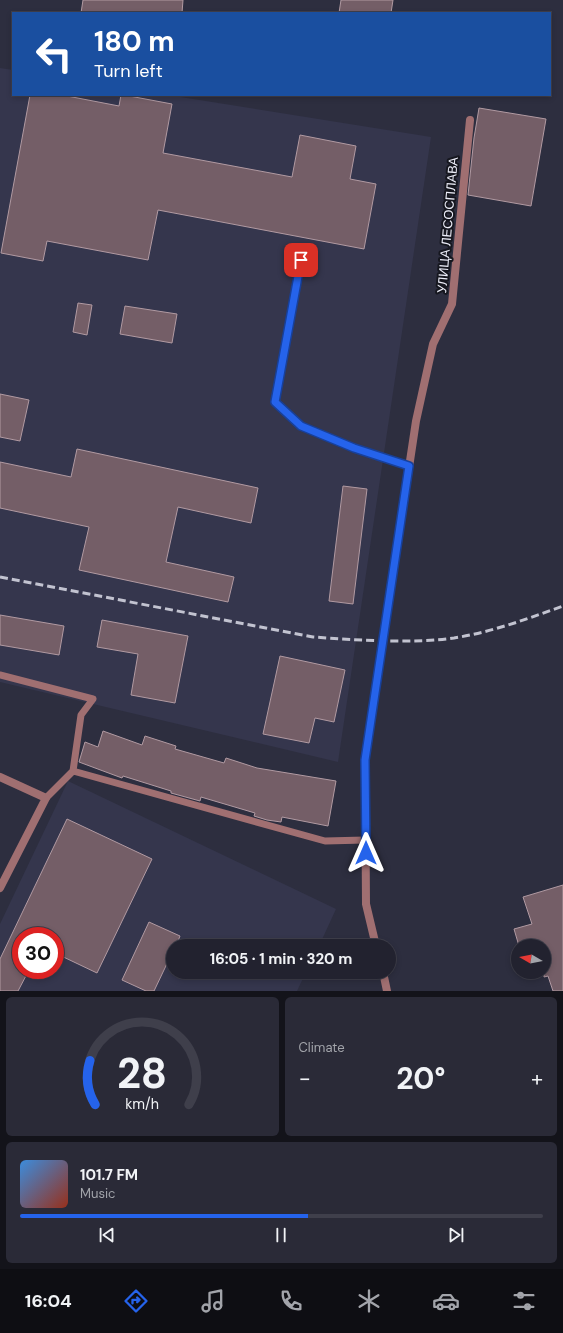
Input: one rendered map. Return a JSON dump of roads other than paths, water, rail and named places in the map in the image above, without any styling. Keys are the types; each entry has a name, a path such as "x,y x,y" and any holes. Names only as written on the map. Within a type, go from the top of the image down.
{"street":[{"name":"УЛИЦА ЛЕСОСПЛАВА","path":"374,939 366,904 365,760 416,421 432,344 452,304 470,120"},
{"path":"0,777 46,798 0,888"},
{"path":"384,979 387,991"}],"lane":[{"path":"301,260 275,402 301,426 354,448 409,466"},
{"path":"0,675 93,698 81,715 73,771 46,798"},
{"path":"73,771 324,841 365,840"}],"railway":[{"path":"0,577 313,637 365,640 420,641 454,638 496,629 563,606"}]}
